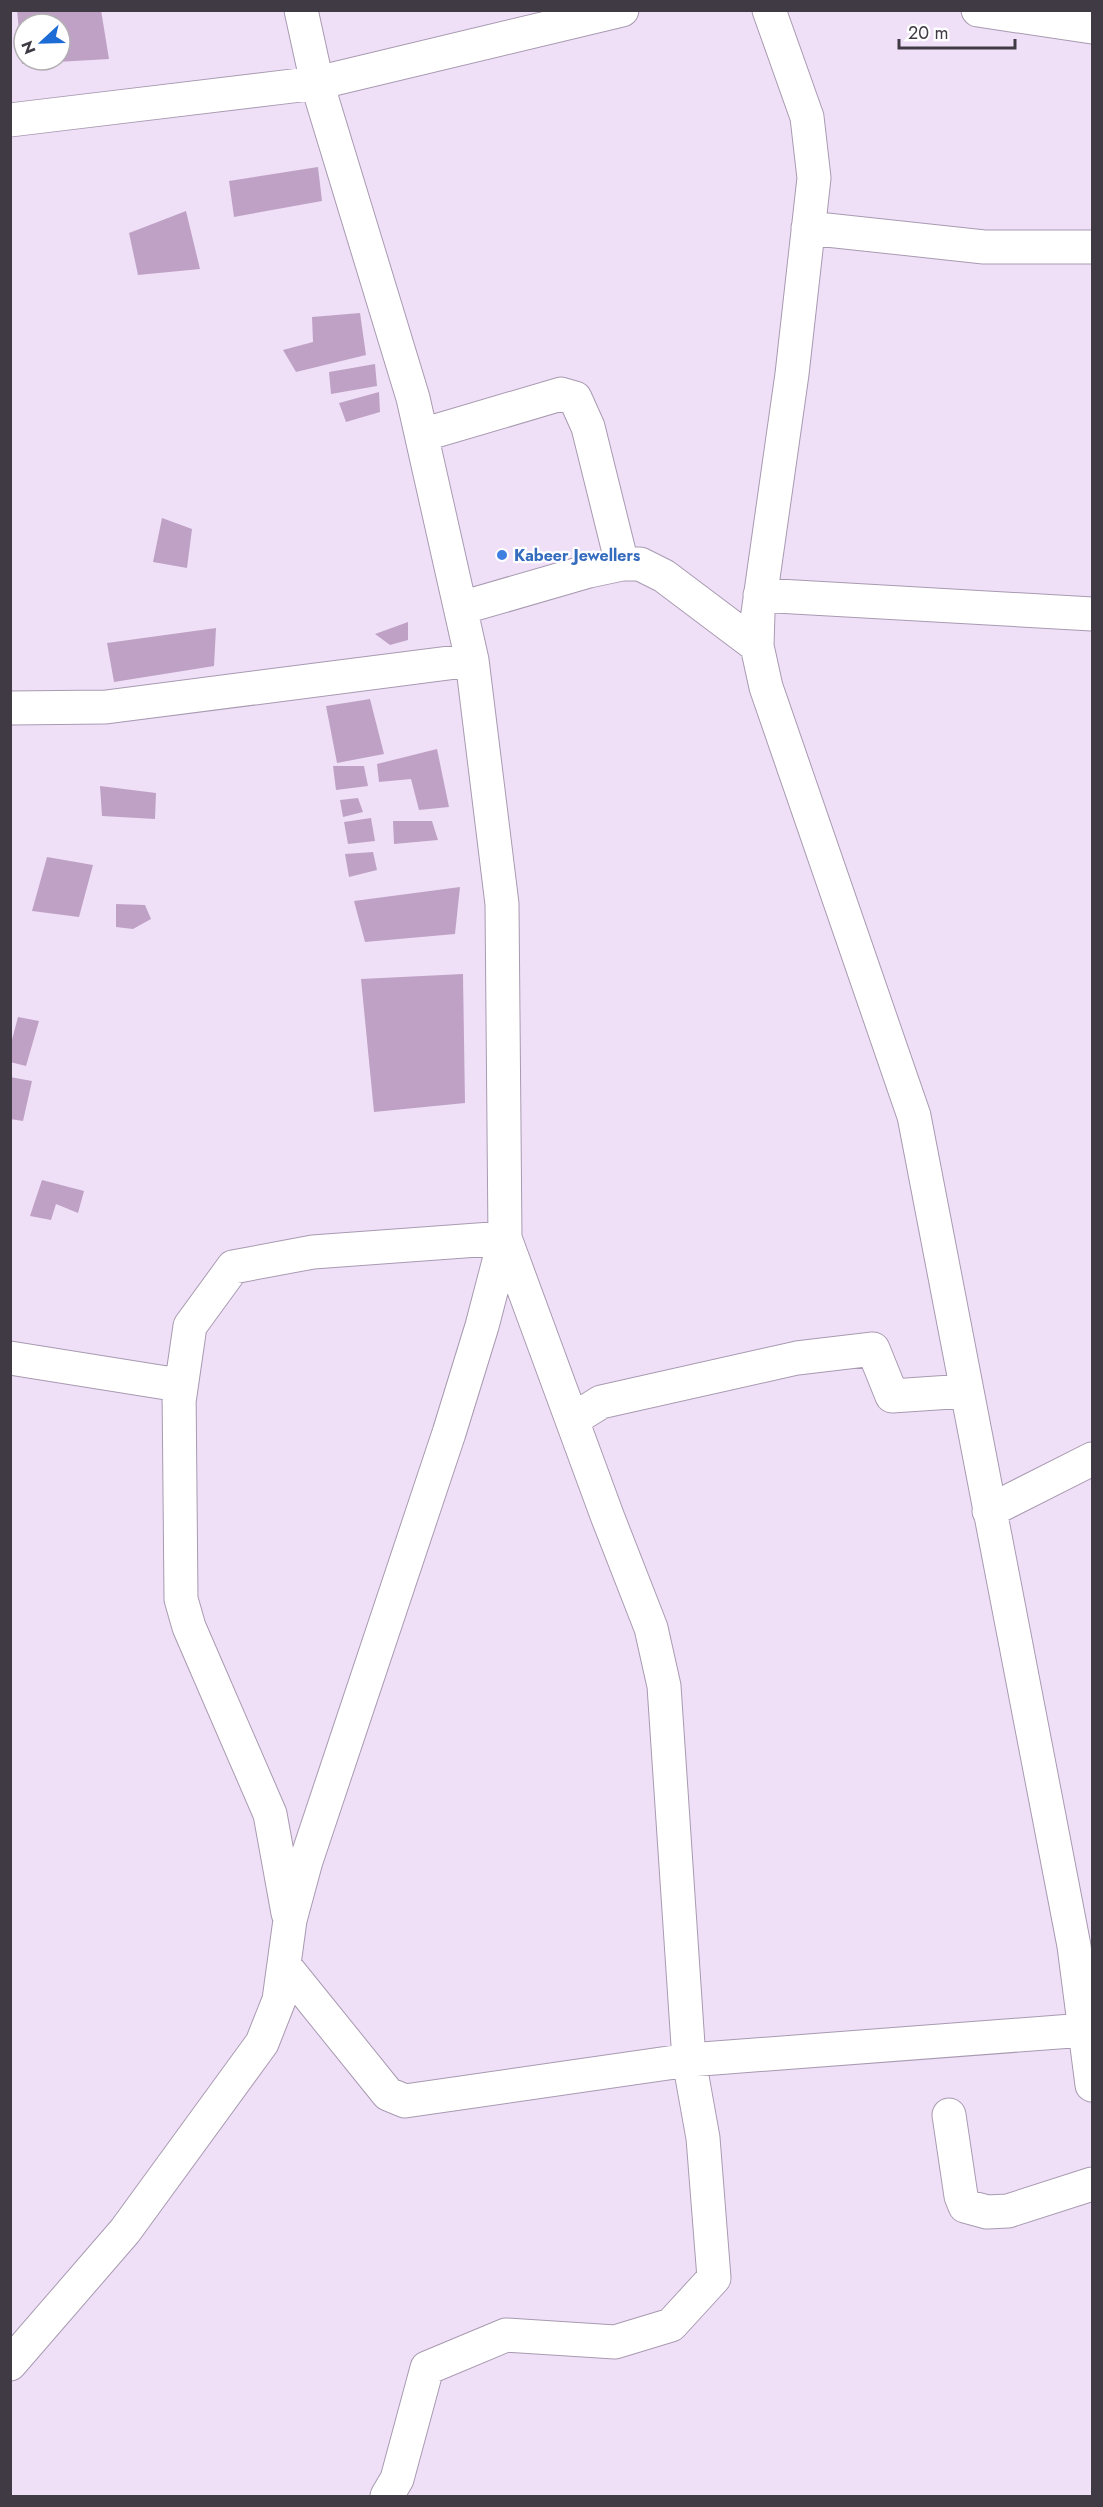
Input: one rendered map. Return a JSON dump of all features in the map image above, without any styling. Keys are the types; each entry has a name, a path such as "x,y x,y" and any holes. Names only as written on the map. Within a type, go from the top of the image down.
{"street":[{"path":"10,2364 125,2231 261,2043 279,2000 290,1920 306,1861 452,1423 506,1238 502,904 472,660 413,398 317,83 301,10"},
{"path":"10,120 317,83 622,10"},
{"path":"769,10 807,117 814,178 792,374 760,595 757,646 766,687 914,1116 1074,1946 1085,1977 1085,2030 1092,2085"},
{"path":"978,10 1092,27"},
{"path":"808,228 984,247 1092,247"},
{"path":"422,435 561,394 575,398 588,427 622,564"},
{"path":"461,608 589,571 622,564 640,564 664,576 757,646"},
{"path":"760,595 1092,614"},
{"path":"10,708 106,707 472,660"},
{"path":"179,1402 190,1326 233,1266 313,1252 506,1238"},
{"path":"387,2496 397,2479 427,2368 506,2335 615,2342 672,2325 714,2278 702,2138 689,2060 664,1686 651,1629 506,1238"},
{"path":"572,1420 601,1402 797,1358 873,1349 892,1396 966,1391"},
{"path":"10,1358 179,1385 181,1599 189,1627 270,1814 290,1920"},
{"path":"989,1511 1092,1459"},
{"path":"284,1965 388,2094 405,2101 689,2060 1085,2030"},
{"path":"949,2115 961,2196 965,2206 987,2212 1008,2211 1092,2184"}],"building":[{"path":"17,10 101,10 109,59 72,61 72,12 17,12"},
{"path":"318,167 322,201 234,217 229,181"},
{"path":"186,211 200,269 138,275 129,233"},
{"path":"360,313 366,355 296,372 283,350 313,342 312,317"},
{"path":"375,364 377,386 331,394 329,372"},
{"path":"379,392 380,412 346,422 339,403"},
{"path":"162,518 192,529 187,568 153,562"},
{"path":"408,622 408,640 390,645 375,634"},
{"path":"216,628 214,666 114,682 107,643"},
{"path":"370,699 384,754 337,763 326,706"},
{"path":"437,749 449,807 419,810 411,779 379,782 377,764"},
{"path":"333,766 364,766 368,786 336,790"},
{"path":"100,786 156,793 155,819 102,816"},
{"path":"358,798 363,812 343,817 340,800"},
{"path":"371,818 375,841 348,844 344,822"},
{"path":"393,821 432,821 438,840 394,844"},
{"path":"373,852 377,870 349,877 345,854"},
{"path":"47,857 93,865 79,917 32,911"},
{"path":"460,887 455,934 365,942 354,901"},
{"path":"116,904 145,905 151,919 133,929 116,927"},
{"path":"463,974 465,1103 374,1112 361,979"},
{"path":"18,1017 39,1021 26,1066 10,1062 10,1047"},
{"path":"10,1077 32,1081 23,1121 10,1119"},
{"path":"42,1180 84,1191 78,1213 56,1204 51,1220 30,1216"}],"place":[{"name":"Kabeer Jewellers","path":"502,555"}]}
